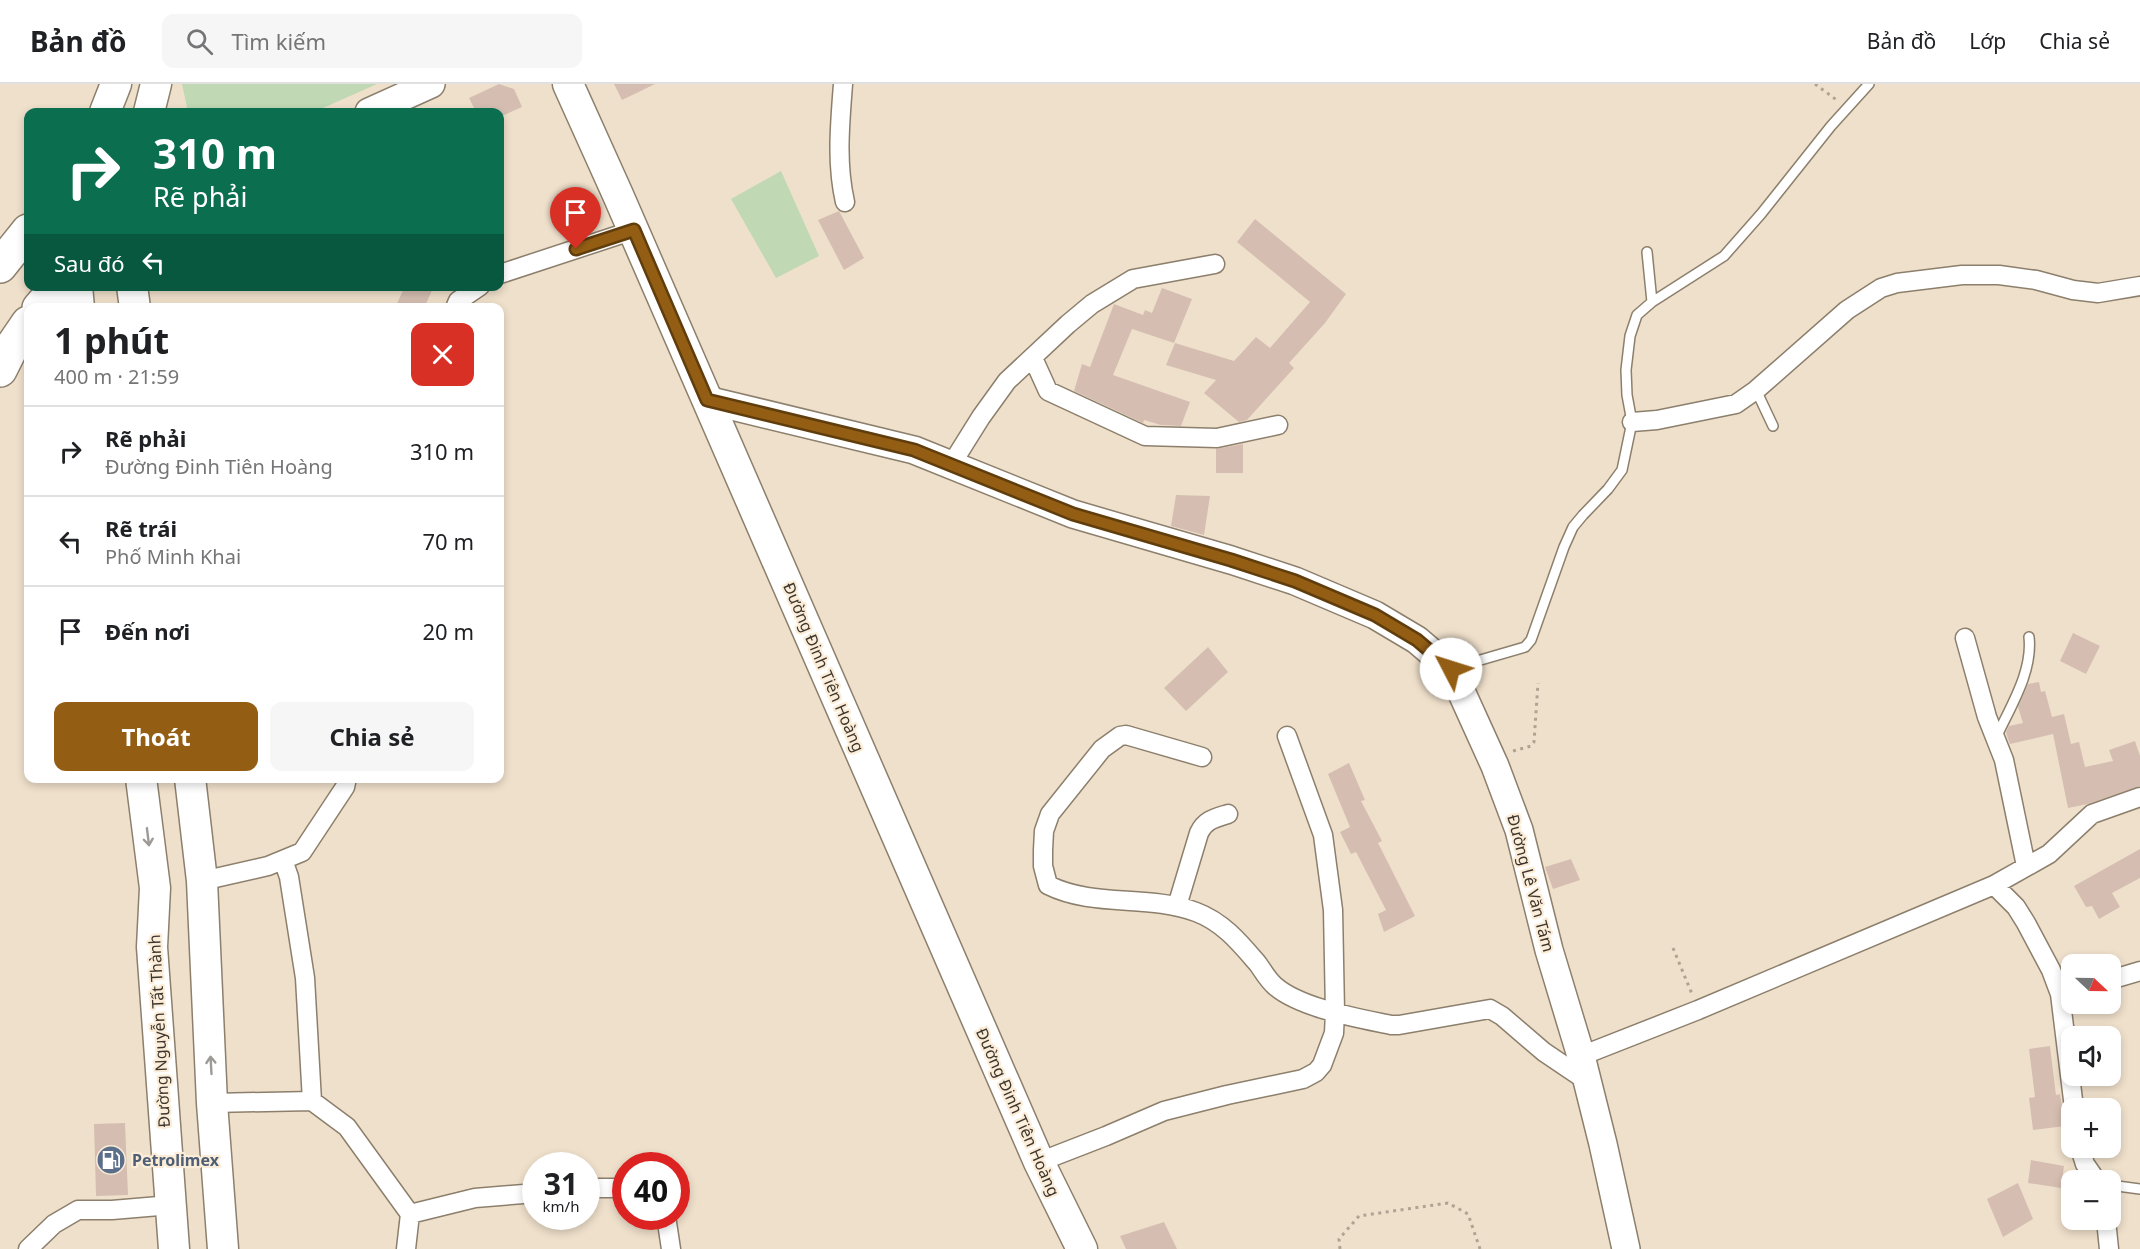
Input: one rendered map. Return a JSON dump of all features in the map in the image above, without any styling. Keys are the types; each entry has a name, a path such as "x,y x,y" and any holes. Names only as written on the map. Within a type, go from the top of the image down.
{"highway":[{"path":"0,266 24,236"},
{"path":"43,303 54,291"},
{"path":"0,370 24,329"}],"main road":[{"path":"107,108 116,84"},
{"path":"150,108 156,84"},
{"name":"Đường Đinh Tiên Hoàng","path":"568,84 634,230 1039,1162 1082,1249"},
{"name":"Đường Nguyễn Tất Thành","path":"142,783 155,888 152,947 174,1249"},
{"path":"191,783 202,881 212,1103 223,1249"},
{"path":"155,888 202,881"},
{"path":"171,1204 220,1202"}],"street":[{"path":"378,108 431,84"},
{"path":"843,84 839,149 841,183 845,202"},
{"path":"504,273 634,230"},
{"path":"951,465 1007,381 1092,304 1133,279 1215,264"},
{"path":"1632,422 1657,420 1736,404 1756,390 1847,310 1881,288 1897,283 1962,275 2000,275 2098,293 2140,286"},
{"path":"458,303 473,291"},
{"path":"1033,358 1048,391 1144,436 1217,438 1278,425"},
{"name":"Đường Lê Văn Tám","path":"707,400 914,450 1073,514 1295,581 1375,615 1417,640 1451,669 1492,759 1519,830 1549,950 1584,1069 1626,1249"},
{"path":"1965,638 1995,740 2004,760 2026,866"},
{"path":"1202,757 1126,735 1120,736 1102,749 1050,814 1044,831 1043,866 1048,885 1072,896 1177,906 1197,912 1237,938 1274,985 1290,995 1335,1012 1399,1025 1490,1009 1510,1022 1544,1053 1584,1069 1698,1010 1994,885 2049,854 2092,814 2140,797"},
{"path":"1039,1162 1164,1111 1310,1076 1322,1065 1334,1033 1335,1012 1335,948 1328,864 1323,835 1287,736"},
{"path":"202,881 268,866 302,852 339,796 345,783"},
{"path":"1177,906 1203,825 1209,820 1228,814"},
{"path":"283,860 289,877 305,978 312,1101"},
{"path":"1994,885 2016,907 2061,985"},
{"path":"2121,977 2140,971"},
{"path":"2067,1014 2073,1098"},
{"path":"212,1103 312,1101 347,1127 410,1214 406,1249"},
{"path":"410,1214 476,1198 522,1194"},
{"path":"28,1249 54,1224 78,1210 112,1210 171,1204"},
{"path":"668,1230 671,1249"},
{"path":"2107,1230 2109,1249"}],"lane":[{"path":"1451,669 1525,647 1531,640 1573,528 1622,470 1632,422 1627,395 1626,370 1630,336 1637,315 1652,302 1724,256 1869,84"},
{"path":"1647,252 1652,302"},
{"path":"1756,390 1773,426"},
{"path":"1995,740 2029,660 2029,638"},
{"path":"2121,1186 2140,1189"}],"path":[{"path":"1815,84 1847,108"},
{"path":"1492,759 1530,746 1534,742 1538,682"},
{"path":"1673,948 1698,1010"},
{"path":"1340,1249 1338,1239 1359,1216 1448,1203 1468,1214 1480,1249"}],"green space":[{"path":"182,84 377,84 323,108 187,108"},
{"path":"781,171 819,256 776,278 731,199"}],"building":[{"path":"499,84 514,89 522,107 504,115 504,108 474,108 469,98"},
{"path":"614,84 655,84 622,100"},
{"path":"839,211 864,258 844,270 818,220"},
{"path":"1255,219 1346,294 1325,323 1289,363 1294,368 1247,420 1239,422 1204,393 1216,380 1166,365 1175,343 1234,361 1256,337 1270,348 1310,302 1237,242"},
{"path":"1162,288 1192,299 1174,343 1132,329 1113,375 1190,402 1181,426 1161,425 1144,420 1143,423 1074,391 1082,364 1090,367 1114,304 1143,315 1145,310 1152,313"},
{"path":"403,291 432,291 426,303 397,303"},
{"path":"1243,444 1243,473 1216,473 1216,449"},
{"path":"1176,495 1210,496 1204,535 1171,526"},
{"path":"2073,633 2100,646 2086,674 2060,661"},
{"path":"1208,647 1228,672 1186,711 1164,688"},
{"path":"2039,682 2041,692 2045,691 2052,717 2064,714 2071,744 2079,742 2085,767 2113,761 2109,750 2135,741 2140,756 2140,786 2088,804 2068,808 2053,734 2010,744 2006,732 2009,726 2023,723 2018,707 2028,684"},
{"path":"1349,763 1365,800 1361,801 1382,841 1378,843 1415,916 1384,932 1378,914 1386,910 1356,852 1351,854 1340,832 1350,827 1328,774"},
{"path":"2140,849 2140,878 2112,893 2120,907 2099,919 2092,906 2086,907 2074,886"},
{"path":"1571,859 1580,880 1553,889 1545,867"},
{"path":"2050,1046 2056,1095 2060,1094 2061,1100 2061,1126 2033,1130 2029,1098 2035,1097 2029,1049"},
{"name":"Petrolimex","path":"125,1123 128,1195 96,1196 94,1124"},
{"path":"2031,1160 2064,1166 2063,1170 2061,1170 2061,1188 2028,1183"},
{"path":"2018,1183 2033,1219 2003,1237 1987,1199"},
{"path":"1164,1222 1177,1249 1126,1249 1120,1236"}],"place":[{"name":"Petrolimex","path":"111,1160"}],"route":[{"path":"576,249 634,230 707,400 914,450 1073,514 1295,581 1375,615 1417,640 1451,669"}]}
